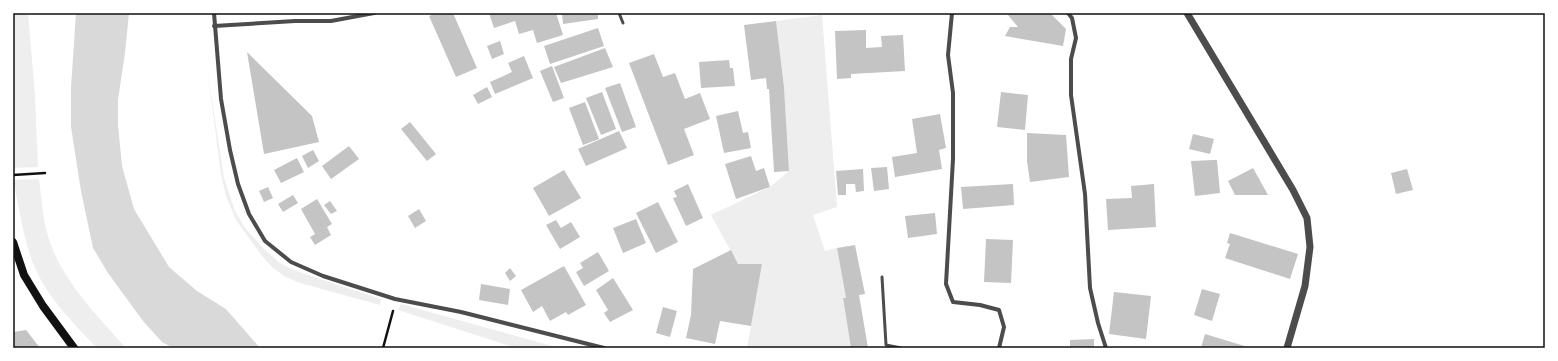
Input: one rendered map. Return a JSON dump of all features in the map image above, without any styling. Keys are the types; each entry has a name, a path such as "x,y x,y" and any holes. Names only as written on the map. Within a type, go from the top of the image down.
{"main road":[{"path":"13,242 24,275 43,306 74,348"}],"street":[{"path":"214,13 221,99 230,150 238,184 249,214 265,241 291,262 323,276 395,299 461,312 604,348"},
{"path":"214,26 295,21 331,21 374,13"},
{"path":"952,13 948,55 953,93 953,159 946,284 953,302 980,305 999,310 1004,327 999,348"},
{"path":"1068,13 1072,18 1076,38 1071,59 1071,95 1085,194 1090,288 1098,323 1106,348"},
{"path":"1187,13 1293,190 1307,218 1310,246 1305,286 1287,348"}],"lane":[{"path":"619,13 623,23"},
{"path":"882,277 886,346 901,348"}],"path":[{"path":"13,175 45,173"},
{"path":"383,348 395,299"}],"shaded area":[{"path":"13,13 28,13 35,95 38,167 13,168"},
{"path":"76,13 129,13 118,100 118,125 122,166 134,209 169,267 197,291 226,309 260,348 173,348 162,342 143,321 108,273 93,248 81,191 71,127 71,87"},
{"path":"822,15 837,207 813,215 825,251 837,248 846,298 843,298 851,348 747,348 762,264 738,264 711,215 770,187 789,171 784,87 776,21"},
{"path":"207,67 224,178 235,211 245,228 264,249 280,263 296,271 381,299 380,305 300,283 284,276 272,267 262,256 236,220 226,196 221,174"},
{"path":"39,179 46,229 57,259 84,300 126,348 97,348 49,294 43,284 29,252 13,180"},
{"path":"401,304 559,348 516,348 398,310"}],"building":[{"path":"437,13 453,13 477,68 456,77 429,16"},
{"path":"489,13 556,13 563,35 537,43 533,30 519,34 515,21 494,28"},
{"path":"562,13 598,13 598,19 563,24"},
{"path":"1010,13 1050,13 1066,29 1063,46 1005,36 1010,27 1018,27 1008,15"},
{"path":"776,21 784,87 789,171 774,172 769,89 767,89 766,78 751,80 744,25"},
{"path":"598,28 604,46 550,64 544,46"},
{"path":"866,30 866,48 882,47 881,36 903,35 905,71 851,74 851,78 837,79 835,31"},
{"path":"500,41 504,54 492,59 487,46"},
{"path":"605,48 613,67 561,83 554,67"},
{"path":"247,52 312,116 319,142 264,154"},
{"path":"654,54 663,77 675,73 685,99 700,93 710,119 684,129 694,155 668,165 629,63"},
{"path":"524,56 533,78 495,94 490,82 512,72 508,63"},
{"path":"729,60 730,68 733,68 735,86 701,88 699,62"},
{"path":"552,66 564,98 553,102 540,71"},
{"path":"620,83 636,127 622,132 605,88"},
{"path":"487,87 492,97 478,104 473,95"},
{"path":"602,92 616,129 601,135 586,98"},
{"path":"1001,92 1028,95 1025,130 997,127"},
{"path":"585,102 599,139 583,145 569,108"},
{"path":"738,111 743,133 748,132 751,148 724,153 716,116"},
{"path":"940,114 946,148 939,150 942,169 895,177 892,157 917,153 912,119"},
{"path":"410,122 436,154 427,161 401,129"},
{"path":"619,131 627,148 586,166 578,149"},
{"path":"1027,133 1066,135 1069,177 1030,182 1027,161"},
{"path":"1193,134 1214,139 1210,154 1189,149"},
{"path":"349,146 359,159 331,179 322,166"},
{"path":"313,150 319,161 308,168 302,156"},
{"path":"751,156 756,171 764,168 770,187 736,199 725,164"},
{"path":"297,158 304,172 281,183 274,170"},
{"path":"1217,160 1220,193 1195,196 1191,161"},
{"path":"887,167 889,189 874,191 871,168"},
{"path":"1253,168 1268,195 1235,195 1228,181"},
{"path":"863,169 864,191 856,192 855,184 846,184 846,195 838,195 836,171"},
{"path":"1407,169 1413,190 1396,194 1391,173"},
{"path":"564,170 581,198 549,216 533,188"},
{"path":"688,184 703,218 686,226 673,198 677,197 674,191"},
{"path":"1013,184 1014,205 963,209 961,187"},
{"path":"1154,184 1156,227 1108,230 1106,199 1132,198 1131,186"},
{"path":"268,187 273,198 264,202 259,191"},
{"path":"293,195 298,203 283,212 278,204"},
{"path":"317,199 332,224 327,227 331,235 315,245 310,237 315,234 301,209"},
{"path":"330,201 337,211 331,214 324,205"},
{"path":"658,202 678,242 656,253 636,213"},
{"path":"419,209 426,221 415,228 408,216"},
{"path":"935,213 937,234 908,238 905,216"},
{"path":"636,219 646,243 623,253 613,228"},
{"path":"556,220 561,228 571,222 580,237 560,249 546,225"},
{"path":"1230,233 1298,254 1290,279 1225,258 1230,244 1227,243"},
{"path":"986,239 1013,240 1011,283 984,282"},
{"path":"855,245 865,294 859,295 868,348 851,348 843,298 846,298 837,248"},
{"path":"731,250 738,264 762,264 751,326 720,321 715,344 686,338 691,315 693,269"},
{"path":"598,252 609,271 584,286 576,272 583,268 580,263"},
{"path":"564,266 586,305 568,315 566,312 550,321 542,306 533,312 521,290"},
{"path":"510,268 516,276 510,281 505,273"},
{"path":"613,278 633,310 610,322 604,313 608,310 596,290"},
{"path":"481,284 510,289 508,305 479,300"},
{"path":"1202,289 1220,294 1212,321 1194,315"},
{"path":"1114,292 1151,296 1146,339 1109,334"},
{"path":"663,307 677,311 670,337 656,333"},
{"path":"26,330 40,348 16,348 13,345 13,332"},
{"path":"1205,334 1251,348 1201,348"},
{"path":"1094,339 1094,348 1070,348 1070,340"}]}
